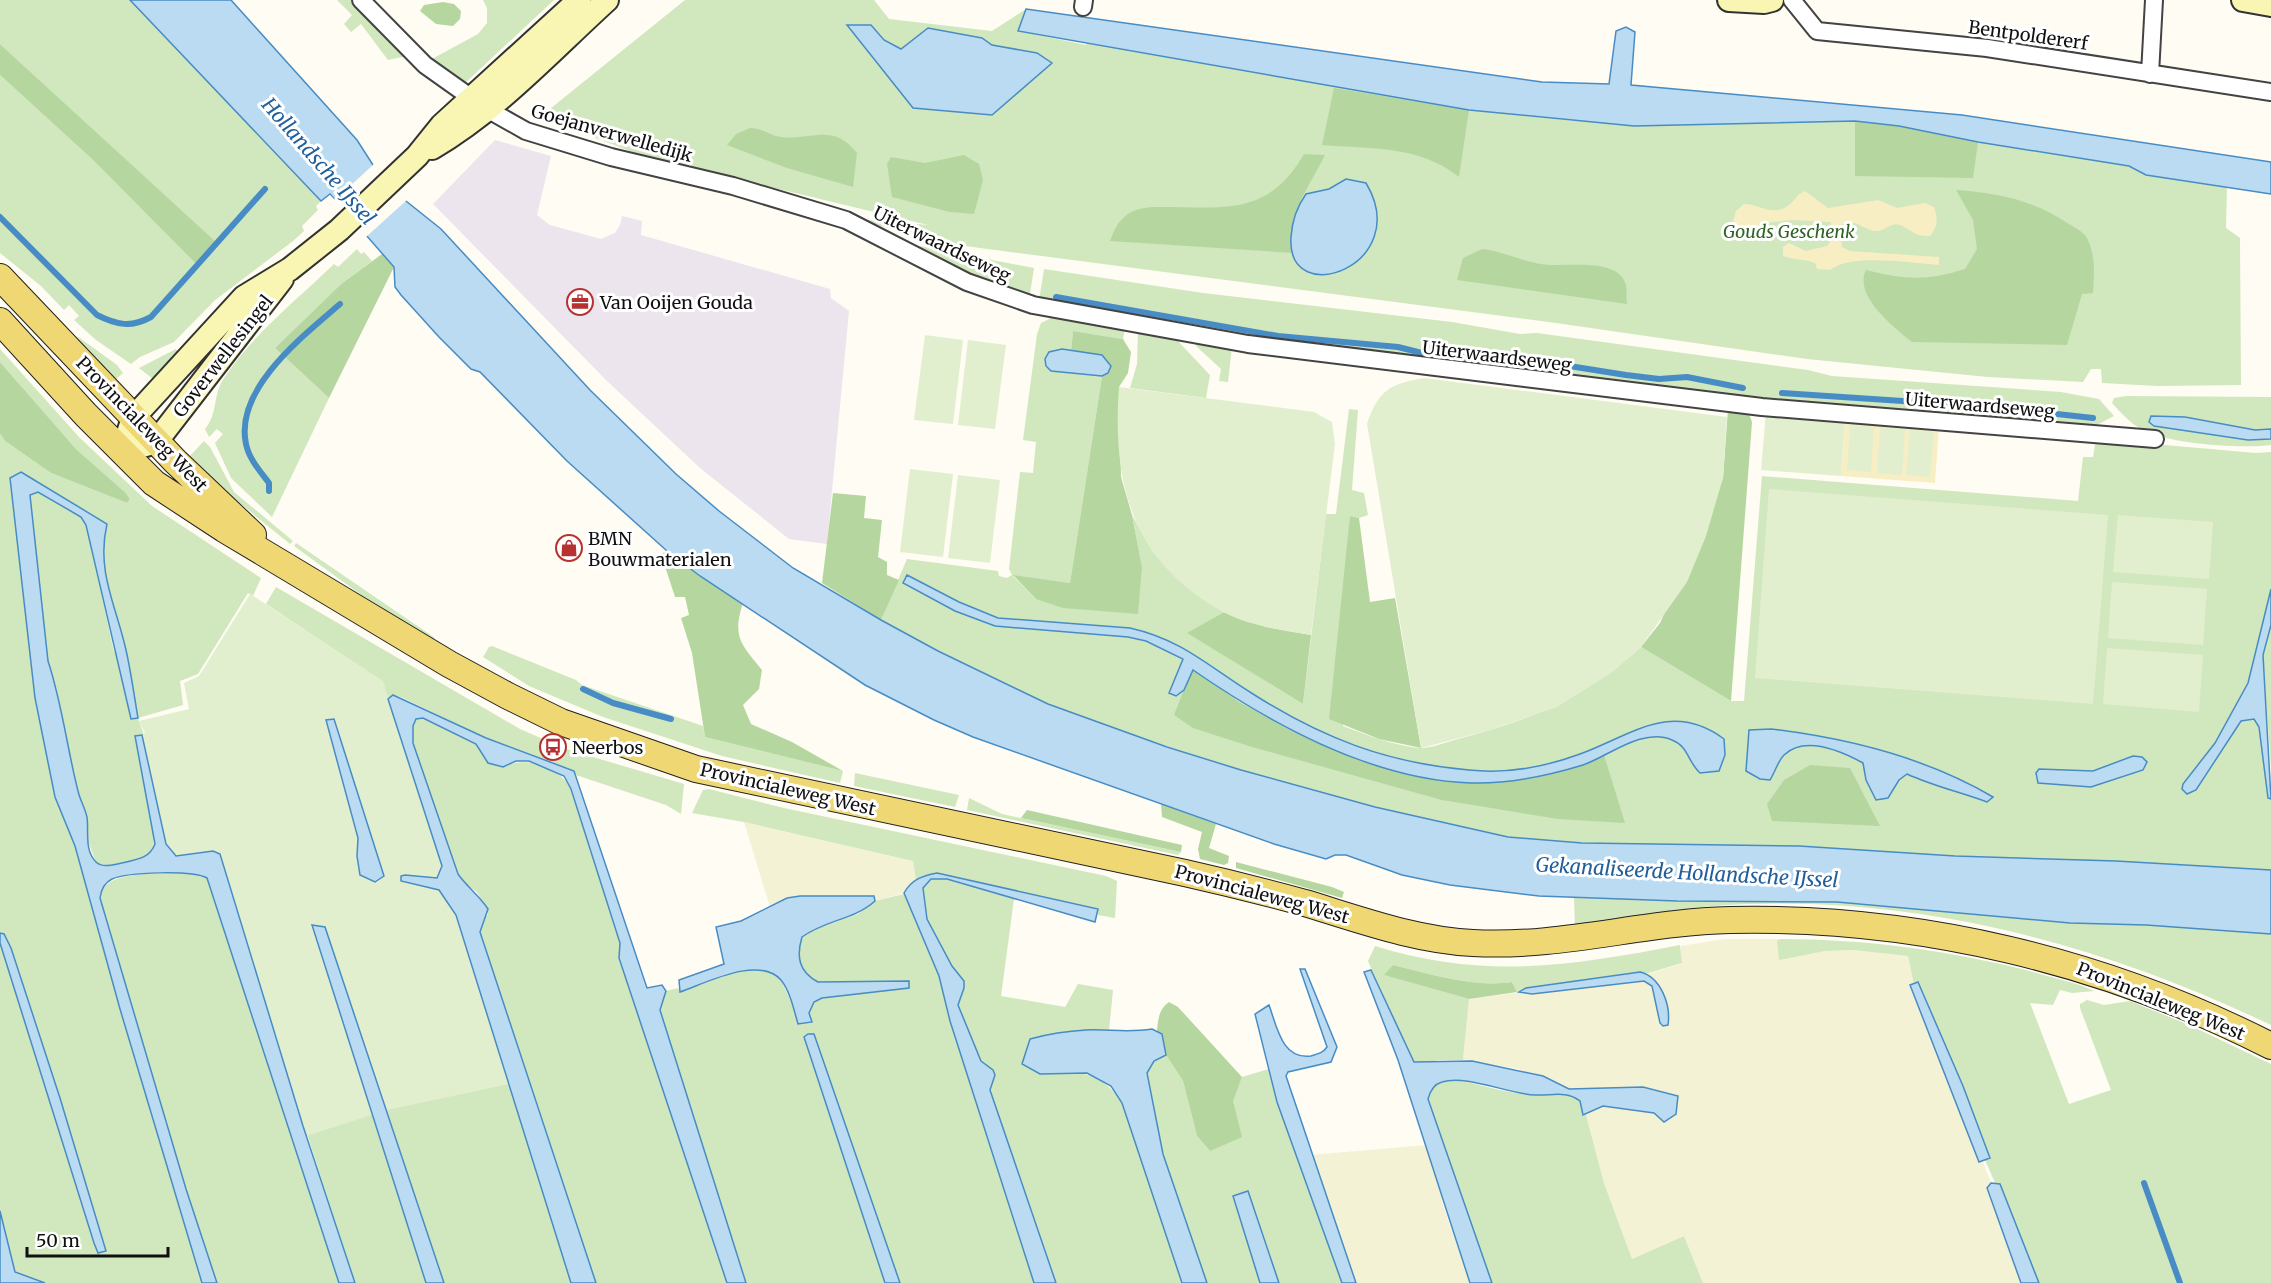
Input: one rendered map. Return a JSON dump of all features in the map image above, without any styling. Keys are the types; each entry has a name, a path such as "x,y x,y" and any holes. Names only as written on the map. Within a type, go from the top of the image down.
{"main road":[{"name":"Goverwellesingel","path":"479,104 579,0"},
{"name":"Goverwellesingel","path":"122,452 134,418 244,297 290,269 339,230 417,156 442,125 479,104 607,0"},
{"path":"1729,0 1764,2 1772,0"},
{"path":"2243,0 2271,5"},
{"name":"Goverwellesingel","path":"156,442 290,269"},
{"name":"Provincialeweg West","path":"0,277 156,442 288,567"},
{"name":"Provincialeweg West","path":"0,321 122,452 154,483 224,529 508,696 561,722 696,769 1256,889 1420,938 1475,943 1530,943 1644,928 1730,920 1855,924 1962,939 2066,963 2168,1000 2271,1046"},
{"path":"122,452 156,442"}],"street":[{"name":"Goejanverwelledijk","path":"361,0 425,65 479,104 536,134 611,157 733,186 855,224"},
{"name":"Bentpoldererf","path":"1792,0 1817,31 1987,48 2271,92"},
{"path":"2150,74 2154,0"},
{"name":"Uiterwaardseweg","path":"855,224 968,282 1034,306 1248,344 1762,407 2155,440"}],"shaded area":[{"path":"495,140 551,156 537,215 550,225 601,239 615,233 622,216 642,221 641,235 830,289 831,298 849,311 827,544 789,539 700,468 607,381 433,204"}],"green space":[{"path":"0,0 130,0 321,201 316,206 318,210 302,226 304,231 293,241 214,301 174,342 140,357 131,364 96,340 74,320 79,316 69,305 64,310 41,286 0,253 0,75 94,161 197,265 216,243 0,44"},
{"path":"337,0 353,0 407,56 388,60 361,24 351,32 344,24 352,15"},
{"path":"483,0 554,0 464,84 430,60 478,34 487,23 487,8"},
{"name":"Gouds Geschenk","path":"685,0 874,0 889,19 992,31 1026,9 1018,31 1086,45 1087,43 1469,110 1576,121 1793,109 2217,181 2217,186 2227,187 2226,228 2240,238 2241,385 2157,386 2102,383 2101,369 2091,369 2083,382 1988,377 1807,359 1556,323 942,243 856,219 928,225 646,157 540,117"},
{"path":"443,2 454,4 461,11 460,19 453,26 436,24 420,11 424,5"},
{"path":"0,44 217,243 197,265 94,161 0,75"},
{"path":"1334,88 1469,110 1459,177 1444,167 1411,154 1376,148 1322,145"},
{"path":"1855,121 1899,126 1978,142 1973,178 1855,176"},
{"path":"750,128 781,137 830,135 839,138 857,153 853,187 787,168 727,145 736,134"},
{"path":"1304,154 1325,155 1295,215 1291,240 1293,253 1110,241 1122,220 1128,214 1140,209 1226,207 1260,198 1276,188 1290,174"},
{"path":"964,155 979,164 983,180 974,214 950,212 892,197 887,164 891,157 925,163"},
{"path":"1956,190 1987,193 2029,203 2056,216 2086,236 2093,258 2093,293 2082,294 2067,345 1912,342 1870,301 1865,290 1866,270 1916,278 1939,276 1965,269 1977,249 1973,220"},
{"path":"904,243 1034,268 1029,300 1008,295"},
{"path":"357,249 361,254 364,252 372,261 341,284 275,348 329,398 272,517 231,478 215,443 223,434 217,429 209,437 205,429 212,417 218,390 224,378 248,347 334,264 338,267"},
{"path":"1482,249 1541,264 1589,265 1613,270 1621,276 1626,285 1627,304 1457,280 1463,258"},
{"path":"382,254 394,267 329,398 275,348 341,284"},
{"path":"1044,269 1203,293 1452,322 1520,334 1537,333 1808,370 1832,376 2061,392 2099,399 2114,416 2091,428 1767,404 1275,343 1039,301"},
{"path":"1057,315 1125,327 1123,339 1073,331 1071,351 1062,349 1051,371 1102,376 1070,583 1013,576 1036,599 1142,567 1132,515 1153,552 1184,584 1224,612 1188,633 1303,704 1326,514 1336,514 1349,409 1358,410 1352,490 1364,493 1368,515 1359,518 1350,516 1343,726 1408,747 1433,746 1534,715 1577,694 1620,665 1641,647 1731,701 1744,701 1762,476 2078,501 2083,457 2093,457 2096,439 2256,453 2271,452 2271,589 2248,683 2215,743 2183,784 2196,790 2241,720 2254,719 2259,727 2268,798 2271,799 2271,870 2116,861 1955,856 1799,846 1582,843 1508,837 1375,807 1241,770 1108,727 1048,704 938,651 881,620 907,559 998,571 999,576 1007,578 1012,575 1009,569 1020,472 1033,473 1036,442 1023,440 1037,334 1041,323","holes":["2133,756 2066,784 2041,783 2051,770 2093,771"]},
{"path":"1138,330 1173,336 1210,375 1206,398 1130,388 1137,364"},
{"path":"1073,331 1123,339 1131,352 1128,373 1119,387 1121,477 1132,515 1142,567 1138,614 1063,608 1036,599 1013,575 1070,583 1102,376 1108,373 1102,355 1071,351"},
{"path":"925,335 963,340 953,424 914,420"},
{"path":"77,336 117,365 123,373 113,382 107,378"},
{"path":"968,340 1006,345 995,429 958,425"},
{"path":"1195,340 1232,346 1228,382 1219,381 1221,369 1196,346"},
{"path":"0,349 79,437 152,506 261,578 253,596 248,593 198,674 180,681 183,705 138,718 171,811 136,736 151,814 154,843 152,853 117,865 96,863 86,835 87,818 78,794 56,686 48,661 30,495 38,492 81,517 86,525 114,652 126,650 103,565 102,547 107,524 22,472 10,478 35,698 55,797 75,846 120,1009 202,1283 45,1283 15,1272 0,1211 0,943 98,1253 4,934 0,932 0,434 5,441 51,473 127,503 130,499 77,450 0,362"},
{"path":"176,349 178,352 153,379 139,368"},
{"path":"0,362 77,450 126,493 130,499 127,503 51,473 5,441 0,434"},
{"path":"1424,378 1727,417 1723,478 1706,536 1687,582 1641,647 1614,671 1557,707 1490,730 1421,748 1367,424 1376,404 1386,391 1393,386"},
{"path":"1119,387 1314,412 1332,422 1335,444 1311,635 1266,627 1233,617 1192,592 1167,569 1148,544 1134,517 1125,488 1118,423"},
{"path":"2126,396 2271,397 2271,429 2255,430 2185,417 2155,426 2248,440 2271,439 2271,445 2206,444 2155,435 2134,425 2112,403 2114,398"},
{"path":"1728,409 1748,411 1752,422 1731,701 1641,647 1660,623 1723,478"},
{"path":"1766,412 1845,419 1841,476 1761,470"},
{"path":"1850,425 1874,427 1871,472 1847,470"},
{"path":"1880,427 1905,429 1902,475 1877,473"},
{"path":"1910,430 1934,432 1930,477 1906,475"},
{"path":"204,441 210,447 234,492 293,541 290,544 220,487 192,459 190,456"},
{"path":"910,469 953,474 943,557 900,552"},
{"path":"958,475 1000,480 990,563 948,558"},
{"path":"1769,489 2108,515 2093,704 1755,678"},
{"path":"833,493 866,496 864,518 882,520 878,557 887,562 887,575 899,580 881,620 822,583"},
{"path":"2118,515 2213,522 2209,579 2113,572"},
{"path":"1350,516 1359,518 1370,602 1395,598 1421,748 1379,739 1329,719"},
{"path":"296,543 435,638 430,645 294,546"},
{"path":"667,551 743,603 738,624 740,640 762,670 759,689 743,705 751,724 792,742 843,771 705,737 692,653 681,618 689,615 685,597 675,597 661,554"},
{"path":"2112,582 2207,589 2203,645 2108,638"},
{"path":"276,587 520,729 566,749 684,784 681,814 666,805 576,775 574,771 486,738 403,698 394,695 388,699 382,681 266,604"},
{"path":"250,594 383,681 442,866 438,878 405,875 439,890 456,915 509,1084 387,1110 306,1136 220,854 213,851 176,856 166,844 142,735 145,733 139,721 189,709 184,683 199,676"},
{"path":"1224,612 1266,627 1311,635 1303,704 1187,633"},
{"path":"2271,625 2271,769 2263,655"},
{"path":"492,646 576,680 582,685 703,726 705,737 843,771 840,783 722,756 603,717 529,686 483,657"},
{"path":"2107,648 2203,655 2199,712 2103,704"},
{"path":"1192,669 1239,702 1295,733 1328,746 1470,783 1533,778 1584,764 1604,755 1625,823 1558,819 1442,800 1252,747 1193,728 1174,715"},
{"path":"423,718 476,744 503,767 522,762 541,765 558,774 571,789 620,943 619,959 727,1283 596,1283 480,932 482,921 488,914 477,892 465,884 458,874 413,743 413,725 416,719"},
{"path":"1810,765 1850,768 1880,826 1772,821 1767,804 1784,780"},
{"path":"855,773 959,795 955,807 854,786"},
{"path":"709,789 784,808 1106,876 1117,881 1115,918 1098,915 1098,909 937,873 921,876 916,880 913,861 744,822 692,813 703,790"},
{"path":"969,798 1002,814 1181,852 1178,855 967,810"},
{"path":"1161,804 1216,824 1209,848 1229,856 1228,863 1224,865 1200,859 1198,849 1202,832 1162,817"},
{"path":"1027,810 1182,845 1181,852 1021,818"},
{"path":"744,822 913,861 916,880 904,893 875,901 874,896 787,898 770,907"},
{"path":"1236,862 1344,892 1342,898 1236,868"},
{"path":"359,867 360,875 375,882 384,876 439,890 456,915 571,1283 444,1283 382,1096 391,1098 445,1080 394,919 328,936 325,927 312,926 426,1283 355,1283 231,897 289,882 295,887"},
{"path":"189,873 207,878 339,1283 217,1283 186,1189 100,898 103,888 123,877"},
{"path":"931,879 947,879 1014,899 1001,996 1065,1007 1078,984 1113,990 1109,1031 1086,1030 1040,1074 1076,1073 1095,1078 1113,1091 1122,1103 1182,1283 1056,1283 989,1090 995,1075 993,1070 981,1061 958,1005 964,981 952,966 927,919 923,888"},
{"path":"904,894 939,976 950,1021 1034,1283 900,1283 814,1034 804,1037 885,1283 746,1283 660,1010 666,991 678,988 680,992 737,971 765,970 781,980 792,1004 812,1022 809,1013 814,1002 822,998 909,988 909,981 818,982 803,969 799,957 802,937 808,932 858,914 875,901"},
{"path":"1574,898 1837,902 2070,923 2146,925 2271,934 2271,1025 2209,997 2081,950 1949,919 1882,909 1815,904 1746,904 1681,909 1575,926"},
{"path":"1724,939 1779,939 1782,958 1825,951 1853,950 1908,956 1915,986 1991,1183 2026,1283 1703,1283 1684,1236 1632,1259 1604,1183 1586,1115 1519,1069 1463,1060 1469,999 1636,977 1681,964 1681,946"},
{"path":"1780,939 1877,944 1974,958 2037,973 2094,991 2072,993 2060,990 2053,1005 2030,1003 2069,1104 2111,1090 2080,1008 2080,1004 2087,1000 2104,1005 2130,1001 2189,1025 2271,1064 2271,1283 2039,1283 1985,1160 1990,1158 1923,992 1918,983 1914,984 1908,956 1853,950 1825,951 1779,960 1777,941"},
{"path":"1680,945 1682,963 1645,974 1526,988 1517,992 1512,982 1467,982 1393,965 1385,975 1469,999 1463,1060 1438,1060 1420,1064 1414,1062 1409,1056 1368,961 1375,946 1415,957 1454,963 1528,966 1601,959"},
{"path":"1393,965 1467,982 1512,982 1517,992 1469,999 1384,975"},
{"path":"1169,1002 1178,1007 1242,1077 1233,1101 1242,1137 1210,1151 1197,1136 1183,1081 1166,1055 1162,1034 1157,1031 1161,1011"},
{"path":"1166,1055 1183,1081 1197,1136 1210,1151 1242,1077 1269,1069 1288,1132 1343,1283 1207,1283 1169,1172 1152,1109 1148,1084 1149,1067 1159,1056"},
{"path":"1457,1080 1515,1093 1564,1095 1580,1101 1583,1115 1586,1115 1604,1183 1632,1259 1684,1236 1703,1283 1492,1283 1428,1099 1435,1086"},
{"path":"1427,1145 1439,1181 1442,1202 1470,1283 1356,1283 1311,1155"}],"sand":[{"path":"1805,191 1828,208 1878,200 1897,208 1925,203 1934,207 1936,222 1935,229 1930,236 1916,234 1897,224 1878,231 1850,222 1839,226 1842,247 1850,251 1939,257 1939,265 1867,260 1840,265 1830,270 1817,269 1815,263 1783,256 1783,247 1789,243 1806,251 1827,246 1831,240 1831,222 1792,220 1750,228 1739,226 1733,221 1736,211 1744,204 1770,210 1780,209 1789,205"},
{"path":"1845,419 1939,426 1935,483 1841,476"}],"water":[{"path":"130,0 231,0 357,140 373,165 406,201 441,229 590,390 676,474 719,511 793,568 938,651 1048,704 1167,747 1241,770 1375,807 1508,837 1582,843 1799,846 1955,856 2116,861 2271,870 2271,934 2146,925 2070,923 1837,902 1677,901 1539,896 1450,885 1402,875 1346,855 1335,855 1326,859 1274,844 973,737 934,720 865,685 700,576 667,551 567,461 480,372 471,369 439,337 395,287 394,267 330,194 321,201"},
{"path":"1026,9 1542,82 1609,84 1616,31 1626,27 1635,32 1631,85 1962,115 2271,162 2271,194 2146,175 2129,166 1978,142 1899,126 1855,121 1634,126 1469,110 1018,31"},
{"path":"847,25 871,25 884,40 901,49 928,28 982,38 992,45 1037,53 1052,63 992,115 913,108"},
{"path":"1346,179 1366,183 1377,212 1374,237 1362,256 1345,269 1325,274 1308,272 1295,260 1291,237 1297,210 1306,194 1329,189"},
{"path":"1062,349 1102,355 1111,366 1108,373 1102,376 1051,371 1046,366 1045,359 1049,352"},
{"path":"2151,416 2185,417 2255,430 2271,429 2271,439 2248,440 2154,426 2149,422"},
{"path":"21,472 107,524 104,541 106,573 126,650 138,718 131,719 86,525 81,517 38,492 30,495 48,661 78,791 87,817 88,840 92,857 102,865 136,860 150,852 155,844 135,736 142,735 166,844 176,856 213,851 220,854 303,1126 355,1283 339,1283 207,878 175,873 145,873 120,877 107,883 100,898 186,1189 217,1283 202,1283 120,1009 75,846 55,797 35,698 10,478"},
{"path":"907,575 959,602 998,618 1130,628 1149,633 1181,647 1279,710 1330,736 1410,761 1439,767 1483,771 1540,766 1567,759 1634,731 1669,722 1686,722 1705,728 1724,739 1725,755 1719,771 1700,773 1685,750 1677,743 1661,737 1650,737 1626,744 1583,765 1513,781 1471,783 1397,772 1324,746 1289,729 1193,670 1184,690 1176,696 1169,693 1183,659 1146,641 1128,637 995,626 955,611 903,583"},
{"path":"2271,589 2271,625 2263,655 2271,799 2268,798 2259,727 2254,719 2241,721 2196,790 2187,794 2182,789 2183,784 2215,743 2248,683"},
{"path":"393,695 486,738 574,771 647,988 662,985 666,991 660,1010 746,1283 727,1283 619,958 620,943 571,789 564,776 529,761 516,761 503,767 488,763 476,744 423,718 416,719 413,726 413,743 458,874 488,909 480,932 596,1283 571,1283 456,915 439,890 401,881 401,876 405,875 437,878 442,866 388,699"},
{"path":"334,719 384,876 375,882 360,875 357,856 358,838 326,720"},
{"path":"1771,729 1828,738 1885,752 1941,771 1993,797 1987,802 1907,774 1899,780 1888,798 1876,800 1866,780 1863,763 1834,750 1812,746 1793,749 1782,757 1770,780 1760,779 1746,771 1749,730"},
{"path":"2133,756 2142,757 2147,762 2143,770 2091,787 2038,783 2036,773 2039,769 2093,771"},
{"path":"937,873 1098,909 1095,922 947,879 931,879 923,888 927,919 952,966 964,981 958,1005 981,1061 993,1070 995,1075 990,1090 1056,1283 1034,1283 950,1021 939,976 904,893 910,884 918,879"},
{"path":"874,896 875,901 858,912 811,931 802,937 799,957 807,974 818,982 909,981 909,988 822,998 814,1002 809,1013 812,1022 798,1024 787,990 781,980 771,973 760,970 732,973 680,992 679,980 724,964 716,927 741,921 787,898"},
{"path":"312,925 325,927 444,1283 426,1283"},
{"path":"0,933 4,934 11,948 60,1098 106,1251 98,1253 94,1243 0,943"},
{"path":"1300,969 1305,969 1337,1047 1331,1062 1288,1072 1286,1076 1356,1283 1342,1283 1277,1102 1255,1014 1269,1005 1282,1040 1293,1053 1311,1056 1327,1047"},
{"path":"1371,970 1414,1062 1472,1061 1543,1076 1569,1089 1643,1087 1678,1096 1676,1114 1664,1122 1654,1113 1603,1106 1583,1115 1580,1101 1569,1096 1524,1094 1475,1082 1452,1080 1437,1084 1428,1099 1492,1283 1470,1283 1398,1060 1364,972"},
{"path":"1640,972 1654,980 1663,993 1668,1009 1668,1025 1663,1026 1660,1023 1652,986 1644,981 1532,994 1519,992 1526,988"},
{"path":"1918,982 1963,1086 1990,1158 1979,1162 1910,985"},
{"path":"1152,1029 1162,1034 1166,1055 1154,1061 1147,1073 1163,1154 1207,1283 1182,1283 1122,1103 1111,1086 1087,1073 1040,1074 1022,1064 1030,1039 1079,1030"},
{"path":"814,1034 900,1283 885,1283 804,1037"},
{"path":"1991,1183 2000,1184 2039,1283 2021,1283 1987,1188"},
{"path":"1248,1191 1279,1283 1260,1283 1233,1196"},
{"path":"0,1211 15,1272 45,1283 0,1283"}],"pier":[{"path":"375,163 408,199 365,238 329,198 320,204 330,195 335,200"}],"waterway":[{"path":"0,217 97,315 118,323 130,324 151,317 265,189"},
{"path":"1056,297 1278,336 1398,347 1418,352 1471,358 1495,356 1525,359 1659,379 1687,377 1743,388"},
{"path":"269,491 269,483 247,449 245,424 250,403 275,365 340,304"},
{"path":"1782,393 1993,407 2093,418"},
{"path":"583,689 613,703 671,719"},
{"path":"2144,1183 2180,1283"}],"place":[{"name":"Van Ooijen Gouda","path":"580,302"},
{"name":"BMN Bouwmaterialen","path":"569,548"},
{"name":"Neerbos","path":"553,747"}],"water label":[{"name":"Hollandsche IJssel","path":"319,161"},
{"name":"Gekanaliseerde Hollandsche IJssel","path":"1687,872"}]}
